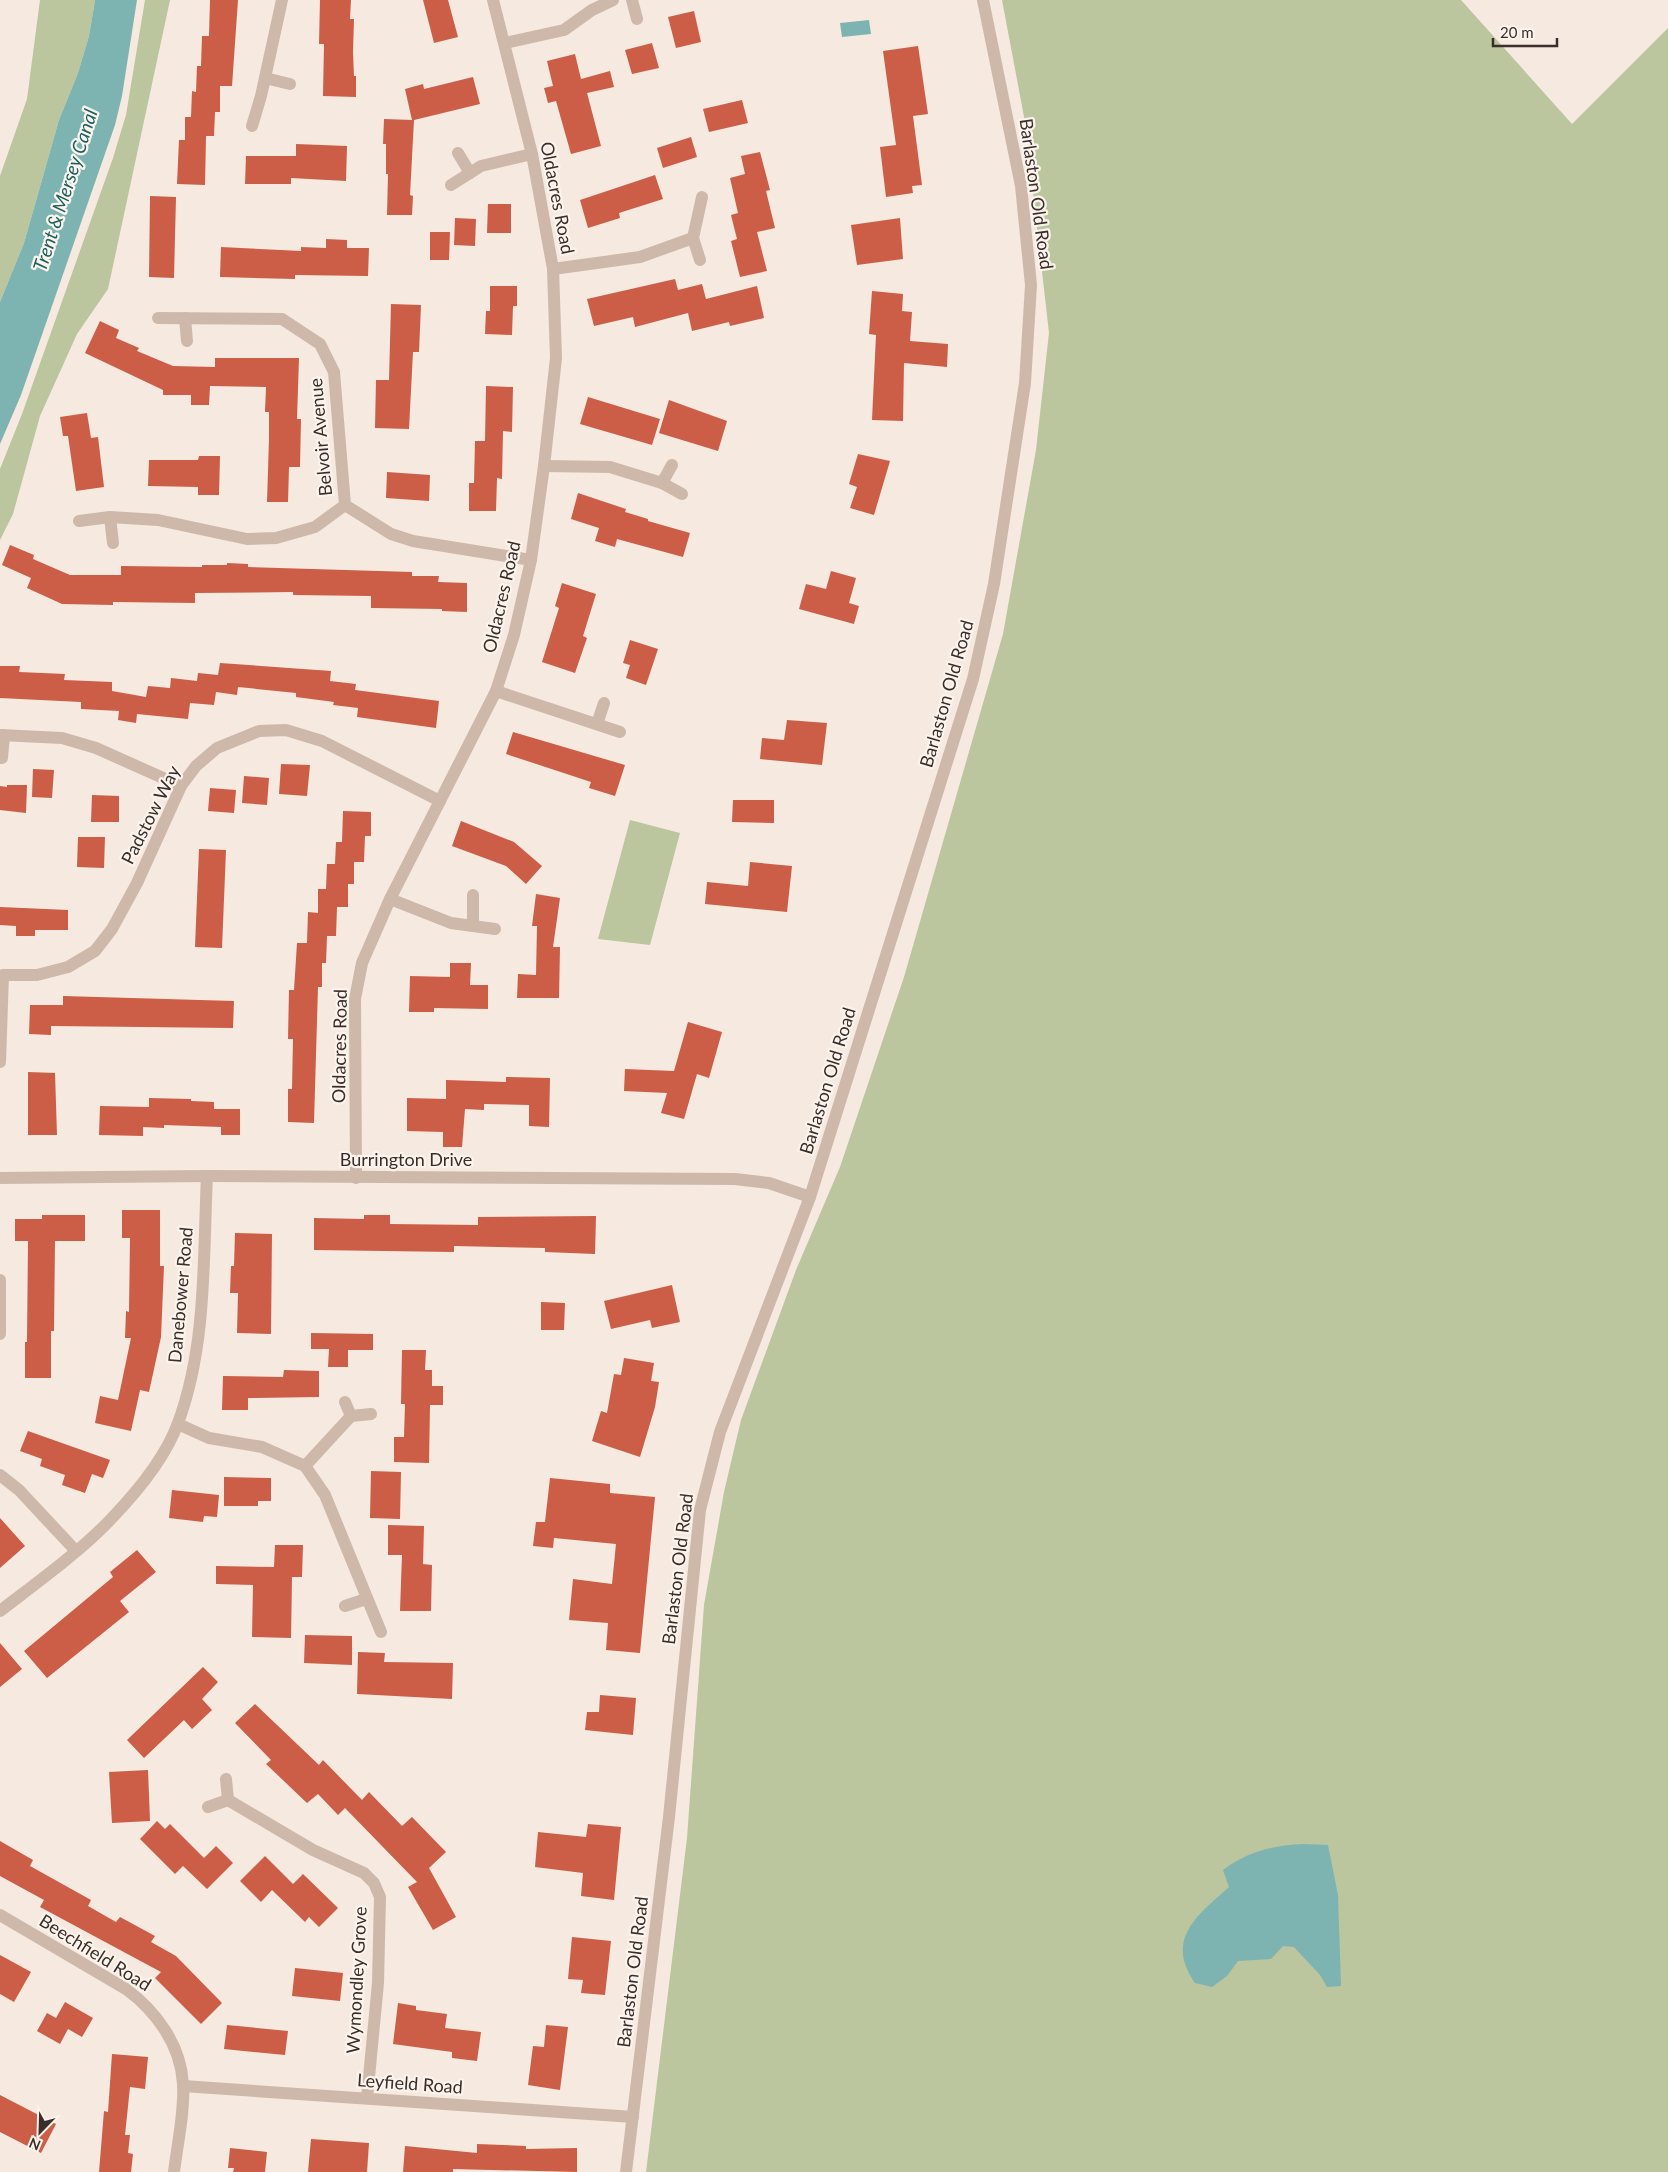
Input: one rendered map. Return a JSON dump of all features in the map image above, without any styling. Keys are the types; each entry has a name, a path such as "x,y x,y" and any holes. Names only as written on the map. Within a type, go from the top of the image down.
{"street":[{"path":"252,126 265,78 282,0"},
{"name":"Oldacres Road","path":"356,1178 355,999 362,963 390,899 496,691 514,635 531,560 544,466 556,358 553,270 532,154 493,0"},
{"path":"505,43 564,30 592,10 612,0"},
{"path":"632,0 637,19"},
{"name":"Barlaston Old Road","path":"626,2172 669,1817 700,1510 720,1432 810,1197 973,679 994,584 1026,383 1031,286 1023,206 983,0"},
{"path":"265,78 290,84"},
{"path":"458,153 470,173"},
{"path":"451,184 481,166 532,154"},
{"path":"700,260 693,238 702,197"},
{"path":"553,270 640,257 693,238"},
{"name":"Belvoir Avenue","path":"158,318 282,319 320,344 334,372 344,505 391,534 413,541 531,560"},
{"path":"185,318 187,342"},
{"path":"662,483 672,465"},
{"path":"544,466 610,467 662,483 682,494"},
{"path":"79,521 110,517 158,520 246,539 276,538 315,527 344,505"},
{"path":"110,517 113,544"},
{"path":"496,691 620,732"},
{"path":"597,724 604,703"},
{"name":"Padstow Way","path":"0,1062 2,974 37,975 68,967 95,951 112,929 137,883 181,786 196,766 217,748 259,731 286,730 322,741 440,801"},
{"path":"2,758 2,735 62,738 96,748 181,786"},
{"path":"473,895 473,926"},
{"path":"390,899 451,923 495,928"},
{"name":"Burrington Drive","path":"0,1178 207,1176 735,1179 769,1183 810,1197"},
{"name":"Danebower Road","path":"0,1611 110,1520 140,1486 159,1460 178,1424 191,1378 199,1336 207,1176"},
{"path":"0,1280 0,1334"},
{"path":"345,1402 351,1416"},
{"path":"305,1466 351,1416 371,1414"},
{"path":"178,1424 209,1438 262,1447 305,1466 325,1495 381,1632"},
{"path":"0,1475 19,1490 75,1550"},
{"path":"345,1606 366,1599"},
{"path":"208,1807 228,1800 226,1779"},
{"name":"Wymondley Grove","path":"228,1800 313,1850 364,1873 374,1884 380,1898 378,1983 367,2098"},
{"name":"Beechfield Road","path":"0,1915 126,1989 144,2002 170,2040 180,2062 183,2086 174,2172"},
{"name":"Leyfield Road","path":"183,2086 633,2117"}],"green space":[{"path":"40,0 95,0 89,36 78,73 59,120 24,243 0,302 0,176 27,99"},
{"path":"145,0 170,0 108,289 77,334 40,416 13,514 0,540 0,469 22,414 113,158 126,115"},
{"path":"1002,0 1461,0 1572,124 1668,28 1668,2172 646,2172 687,1838 704,1605 724,1492 741,1420 796,1270 840,1167 904,977 1003,634 1036,450 1049,333 1025,122"},
{"path":"630,820 680,833 650,945 598,939"}],"water":[{"name":"Trent & Mersey Canal","path":"95,0 137,0 122,96 115,125 21,395 0,444 0,302 24,243 59,120 78,73 89,36"},
{"path":"869,20 871,34 842,37 840,23"},
{"path":"1303,1844 1328,1845 1338,1895 1341,1986 1327,1987 1320,1975 1294,1947 1283,1946 1271,1959 1238,1961 1227,1976 1212,1987 1195,1983 1186,1967 1183,1953 1184,1941 1196,1918 1229,1887 1223,1870 1251,1854 1271,1848"}],"building":[{"path":"210,0 238,0 232,86 220,86 220,112 215,112 214,136 206,136 205,185 177,184 179,140 185,140 185,117 191,117 192,91 196,92 197,66 201,66 202,36 209,36"},
{"path":"320,0 351,0 350,19 354,19 353,52 356,97 323,96 324,44 319,44"},
{"path":"423,0 448,0 458,37 434,43"},
{"path":"694,11 701,42 676,48 668,17"},
{"path":"652,43 659,68 632,74 625,50"},
{"path":"918,46 928,114 913,116 922,185 912,186 913,193 886,197 880,147 896,145 883,51"},
{"path":"575,54 581,79 610,71 614,87 587,93 601,146 571,154 556,101 548,103 544,88 553,86 547,61"},
{"path":"473,77 480,104 414,120 410,195 413,196 412,215 387,215 388,174 386,174 386,144 383,144 384,119 412,120 405,89 423,84 424,89"},
{"path":"742,100 748,123 709,132 703,109"},
{"path":"691,137 697,157 663,168 657,148"},
{"path":"296,144 347,146 346,181 291,178 291,184 245,184 246,156 296,156"},
{"path":"760,152 770,190 766,191 775,228 757,232 767,271 740,277 731,241 737,239 731,215 738,213 730,178 745,174 741,156"},
{"path":"655,175 663,199 619,213 620,218 588,228 580,200"},
{"path":"150,196 176,197 174,278 149,277"},
{"path":"488,204 511,204 511,233 487,233"},
{"path":"455,218 476,219 475,246 454,245"},
{"path":"900,218 903,259 857,265 851,225"},
{"path":"430,232 450,232 449,260 430,260"},
{"path":"326,239 347,240 347,248 369,248 368,276 295,275 295,279 220,277 221,247 301,251 301,247 326,248"},
{"path":"675,279 678,290 702,284 706,299 757,286 764,318 730,326 729,322 692,331 688,313 635,327 633,317 594,326 587,299"},
{"path":"490,286 517,286 517,306 513,306 512,335 485,334 486,311 490,311"},
{"path":"872,291 903,294 902,311 912,312 910,341 948,344 947,367 904,363 903,421 872,420 876,335 869,334"},
{"path":"391,304 421,305 419,352 413,352 409,429 375,428 376,380 389,380"},
{"path":"100,321 119,330 116,338 139,348 137,351 173,366 215,367 215,358 299,358 297,419 301,419 300,467 289,467 288,502 267,502 269,412 265,412 266,387 210,386 209,405 191,405 191,395 163,395 163,390 85,353"},
{"path":"486,386 513,387 512,432 503,431 502,479 497,478 496,511 469,511 469,483 474,483 475,441 485,441"},
{"path":"588,397 660,419 652,445 580,424"},
{"path":"669,400 727,421 718,451 659,433"},
{"path":"87,413 91,438 98,437 104,487 76,491 68,436 63,436 60,417"},
{"path":"858,454 890,461 874,515 850,508 857,487 849,484"},
{"path":"199,456 220,456 219,495 198,495 198,487 148,486 149,460 198,460"},
{"path":"387,472 430,475 429,501 386,498"},
{"path":"578,493 626,509 625,512 648,519 648,521 690,533 683,557 617,539 615,547 595,541 599,528 571,519"},
{"path":"10,545 34,555 33,559 70,575 121,575 121,566 202,567 202,565 227,565 227,563 248,564 248,567 412,572 412,576 439,576 438,582 467,583 467,612 442,611 442,609 371,608 371,596 293,595 293,592 195,593 195,603 113,602 113,605 62,604 27,588 31,578 2,565"},
{"path":"831,571 856,578 849,603 859,606 854,624 799,609 806,584 826,589"},
{"path":"562,583 596,594 583,636 587,638 575,673 542,662 559,608 555,606"},
{"path":"630,640 658,649 646,685 626,678 630,665 623,663"},
{"path":"220,663 331,671 330,681 356,684 355,690 439,701 436,728 357,717 358,708 333,705 334,702 296,697 296,693 238,687 237,695 216,692 214,705 190,703 188,719 137,714 136,723 118,720 119,711 81,709 81,702 0,698 0,666 20,666 19,672 65,674 64,680 112,682 112,691 146,697 148,686 170,688 171,678 197,681 198,673 218,675"},
{"path":"787,720 827,723 822,765 760,759 762,738 784,740"},
{"path":"513,732 625,765 615,796 589,788 591,782 506,754"},
{"path":"281,764 310,765 307,796 279,794"},
{"path":"33,769 54,770 52,798 32,797"},
{"path":"244,776 269,778 267,805 242,803"},
{"path":"7,785 27,785 26,813 0,810 0,786 7,787"},
{"path":"210,788 236,790 234,813 208,811"},
{"path":"92,795 119,796 119,822 91,822"},
{"path":"733,800 774,800 774,823 732,822"},
{"path":"343,811 371,812 371,836 365,836 364,862 354,862 354,884 348,884 348,907 337,907 336,936 327,936 326,963 322,963 322,987 318,987 314,1123 288,1122 288,1089 292,1089 293,1039 288,1039 289,990 294,990 297,943 307,943 308,912 318,913 318,889 326,889 327,864 335,864 336,842 342,842"},
{"path":"461,821 514,842 542,866 526,884 506,866 452,846"},
{"path":"78,837 105,837 104,868 77,867"},
{"path":"199,849 226,850 222,948 195,947"},
{"path":"750,862 792,866 787,912 705,904 707,882 748,886"},
{"path":"536,894 560,898 553,947 560,947 559,998 517,998 518,974 536,975 537,926 532,926"},
{"path":"0,907 68,910 68,930 35,930 35,936 16,936 16,926 0,925"},
{"path":"450,963 471,963 470,985 488,985 488,1009 434,1008 434,1012 409,1012 410,976 450,977"},
{"path":"63,996 234,1001 233,1028 51,1026 51,1035 29,1034 30,1005 63,1005"},
{"path":"688,1022 722,1032 709,1078 697,1074 684,1119 661,1113 667,1093 624,1091 625,1069 674,1071"},
{"path":"28,1072 55,1073 57,1135 28,1135"},
{"path":"506,1077 550,1078 549,1127 529,1126 529,1105 484,1104 484,1110 465,1109 462,1147 443,1147 443,1132 407,1131 407,1098 446,1099 446,1080 506,1082"},
{"path":"149,1098 191,1099 191,1101 214,1102 214,1109 240,1109 240,1135 221,1135 221,1127 164,1125 164,1128 143,1127 143,1136 99,1135 100,1106 149,1107"},
{"path":"122,1210 160,1210 160,1266 164,1266 161,1337 149,1392 140,1390 131,1431 95,1423 100,1396 118,1400 131,1338 125,1338 126,1311 129,1312 130,1238 122,1238"},
{"path":"42,1215 85,1215 85,1241 55,1241 54,1331 51,1331 51,1378 25,1378 28,1241 15,1241 15,1219 42,1219"},
{"path":"364,1215 390,1215 390,1224 478,1225 478,1217 596,1216 595,1254 545,1252 545,1248 454,1246 454,1252 314,1250 314,1218 364,1219"},
{"path":"235,1233 272,1234 271,1334 237,1333 238,1293 230,1293 231,1266 234,1266"},
{"path":"672,1285 680,1322 652,1328 650,1320 611,1329 604,1301"},
{"path":"541,1302 565,1303 564,1330 541,1330"},
{"path":"311,1333 373,1334 373,1350 348,1350 348,1367 328,1367 329,1349 311,1349"},
{"path":"402,1350 426,1350 425,1370 432,1370 432,1386 443,1386 443,1405 430,1405 429,1463 394,1462 394,1437 404,1437 405,1404 401,1404"},
{"path":"624,1358 654,1363 651,1381 659,1382 655,1407 640,1457 592,1441 601,1411 607,1413 614,1374 621,1375"},
{"path":"284,1370 319,1371 319,1397 248,1398 248,1410 222,1410 223,1376 283,1377"},
{"path":"28,1431 110,1460 103,1478 92,1474 85,1493 62,1485 65,1475 40,1466 42,1459 20,1451"},
{"path":"371,1471 401,1472 400,1519 370,1518"},
{"path":"224,1477 271,1478 271,1501 258,1501 258,1506 224,1506"},
{"path":"550,1478 610,1484 610,1493 655,1497 640,1653 606,1650 608,1623 569,1620 573,1579 612,1584 616,1544 554,1538 553,1548 533,1546 536,1522 545,1522"},
{"path":"172,1490 219,1495 217,1517 204,1516 203,1522 169,1518"},
{"path":"0,1518 25,1546 0,1568"},
{"path":"388,1525 424,1526 423,1564 432,1565 431,1611 400,1611 402,1555 388,1555"},
{"path":"275,1545 303,1545 302,1577 292,1577 291,1638 252,1637 253,1585 216,1584 216,1566 274,1567"},
{"path":"137,1550 156,1572 120,1601 129,1612 47,1678 24,1651 113,1577 110,1572"},
{"path":"305,1635 352,1636 352,1665 304,1663"},
{"path":"0,1643 22,1669 0,1687"},
{"path":"358,1652 385,1653 384,1662 453,1663 452,1699 357,1694"},
{"path":"203,1667 218,1682 202,1699 212,1710 192,1729 184,1720 144,1758 127,1740"},
{"path":"600,1695 636,1698 633,1735 585,1730 587,1712 599,1712"},
{"path":"255,1704 319,1765 323,1760 362,1800 369,1792 402,1826 412,1817 446,1852 429,1868 456,1917 433,1930 408,1887 417,1882 345,1808 338,1815 318,1794 307,1803 266,1764 271,1760 235,1723"},
{"path":"148,1770 150,1821 112,1823 109,1772"},
{"path":"157,1821 165,1829 170,1824 204,1858 216,1846 233,1863 207,1889 183,1866 175,1874 140,1839"},
{"path":"588,1824 621,1827 614,1900 581,1896 583,1873 535,1867 538,1832 586,1837"},
{"path":"0,1841 33,1860 30,1866 91,1900 88,1906 116,1922 120,1917 155,1936 151,1942 176,1956 222,2003 201,2024 155,1978 161,1972 40,1907 44,1900 0,1876"},
{"path":"265,1856 293,1884 303,1874 338,1908 319,1927 309,1917 305,1922 272,1890 261,1902 240,1881"},
{"path":"572,1937 611,1941 605,1995 581,1993 583,1980 568,1979"},
{"path":"0,1955 31,1972 14,2002 0,1994"},
{"path":"295,1968 343,1973 340,2001 292,1996"},
{"path":"65,2002 93,2018 82,2037 68,2029 60,2044 37,2031 47,2013 56,2018"},
{"path":"398,2003 416,2006 416,2010 447,2014 445,2028 481,2032 477,2061 452,2058 452,2052 393,2044"},
{"path":"227,2025 288,2031 285,2055 224,2049"},
{"path":"546,2025 568,2027 560,2090 528,2085 533,2046 544,2047"},
{"path":"112,2054 148,2057 145,2089 130,2087 125,2135 130,2135 128,2153 133,2154 131,2172 99,2172 104,2111 108,2112"},
{"path":"0,2095 56,2124 41,2153 0,2132"},
{"path":"311,2139 369,2143 367,2172 308,2172"},
{"path":"477,2144 526,2146 526,2149 577,2148 577,2172 453,2169 453,2172 403,2172 405,2146 477,2153"},
{"path":"230,2148 267,2152 265,2172 233,2172 234,2168 228,2168"}]}
